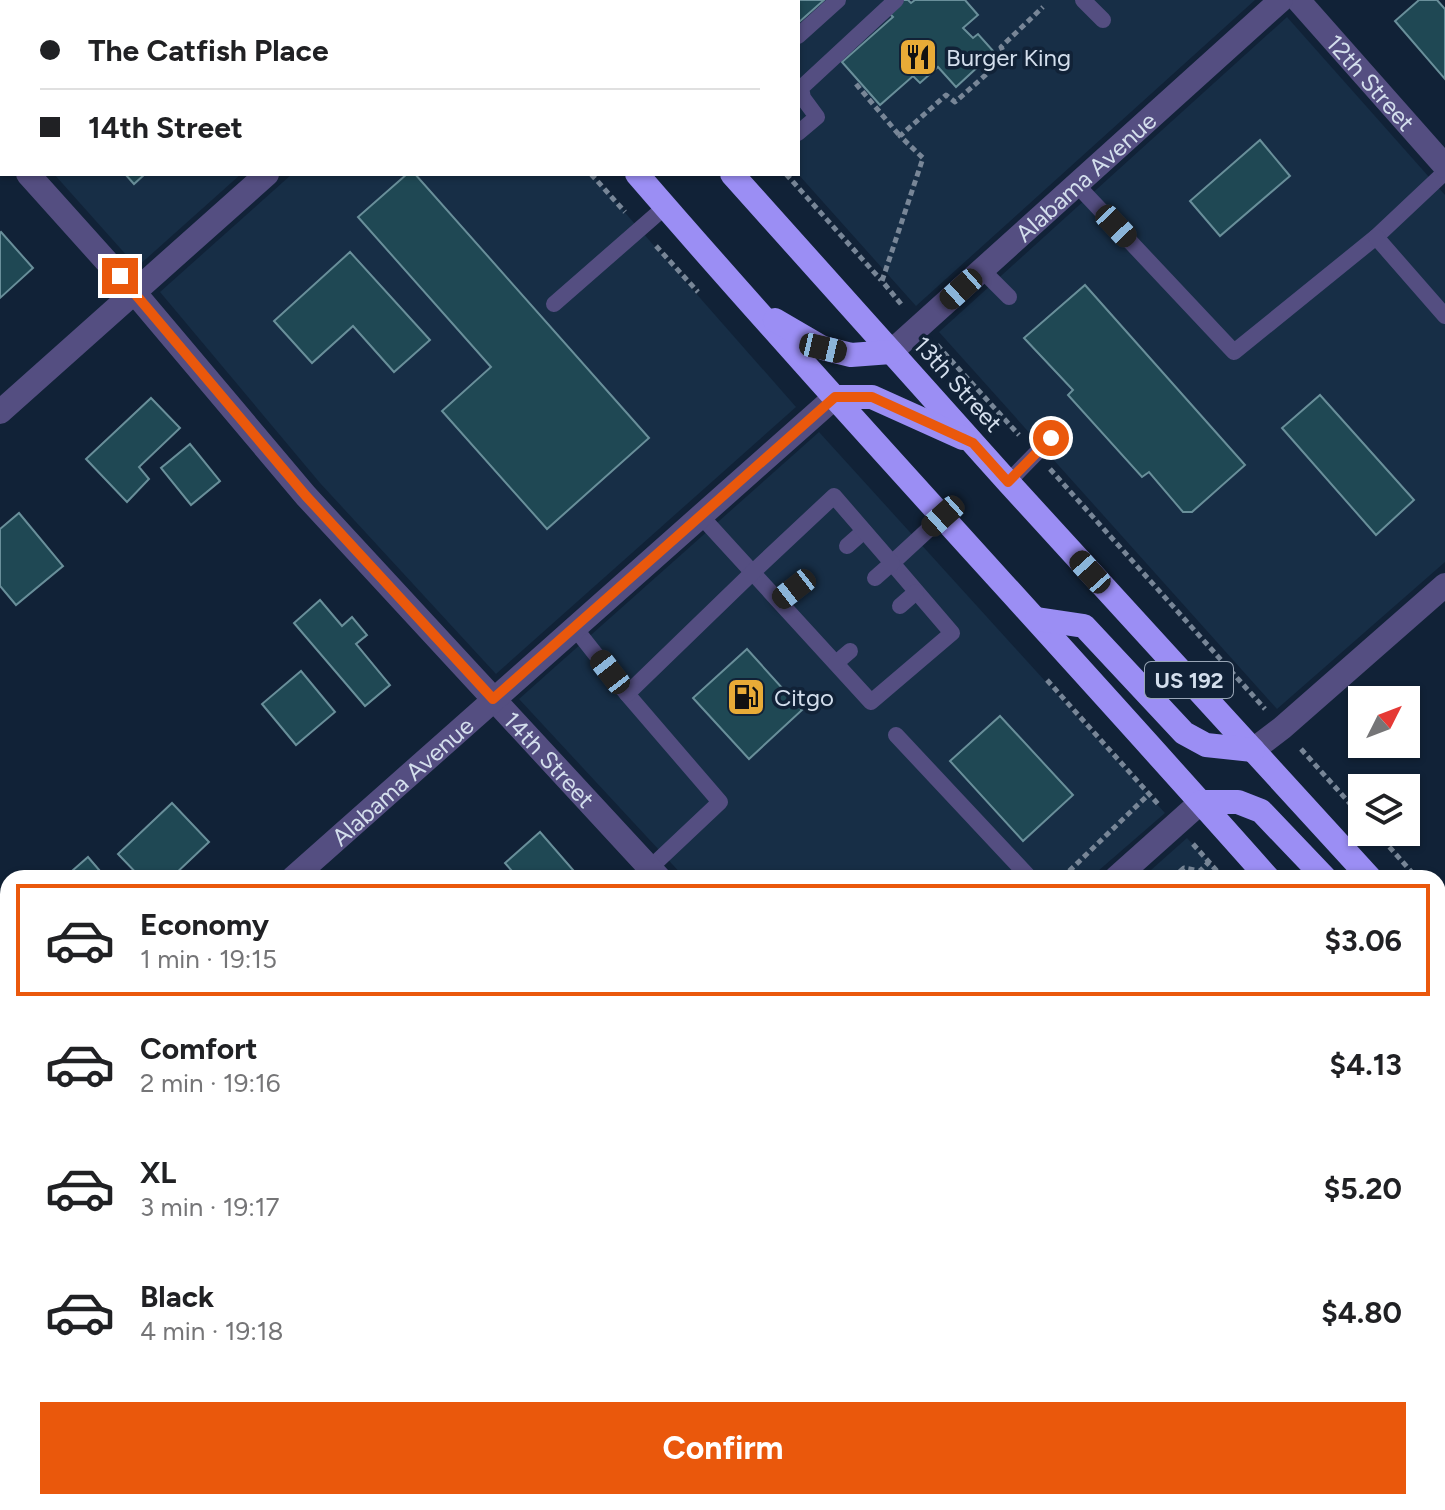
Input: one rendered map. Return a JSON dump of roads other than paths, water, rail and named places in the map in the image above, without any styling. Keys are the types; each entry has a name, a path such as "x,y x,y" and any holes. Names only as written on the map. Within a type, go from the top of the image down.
{"highway":[{"name":"US 192","path":"639,176 752,306 1261,870"},
{"name":"13th Street","path":"740,177 891,352 1363,870"},
{"path":"752,306 823,348 851,355 891,352"},
{"path":"835,397 872,397 973,443"},
{"path":"1037,619 1084,626 1184,733 1206,745 1253,750"},
{"path":"1201,802 1238,802 1261,811 1317,870"}],"street":[{"name":"Alabama Avenue","path":"891,352 1281,0"},
{"name":"12th Street","path":"1298,0 1445,166"},
{"name":"14th Street","path":"30,176 134,292 306,496 652,870"},
{"path":"0,412 265,176"},
{"name":"Alabama Avenue","path":"302,870 835,397"},
{"path":"1253,750 1445,585"},
{"path":"1125,870 1201,802"}],"lane":[{"path":"800,34 838,0"},
{"path":"800,131 817,117 803,98 801,88 896,0"},
{"path":"1083,0 1103,20"},
{"path":"1076,184 1234,352 1376,237 1445,172"},
{"path":"554,304 665,207"},
{"path":"1376,237 1445,316"},
{"path":"982,270 1009,297"},
{"path":"1008,482 1051,438"},
{"path":"627,694 753,572 834,496 952,633 871,702 753,572 700,515"},
{"path":"875,578 943,516"},
{"path":"847,546 864,531"},
{"path":"779,601 794,589"},
{"path":"900,606 916,592"},
{"path":"574,627 720,802 658,870"},
{"path":"836,663 850,651"},
{"path":"896,735 1023,870"}],"place":[{"name":"Burger King","path":"918,57"},
{"name":"Citgo","path":"746,697"}]}
